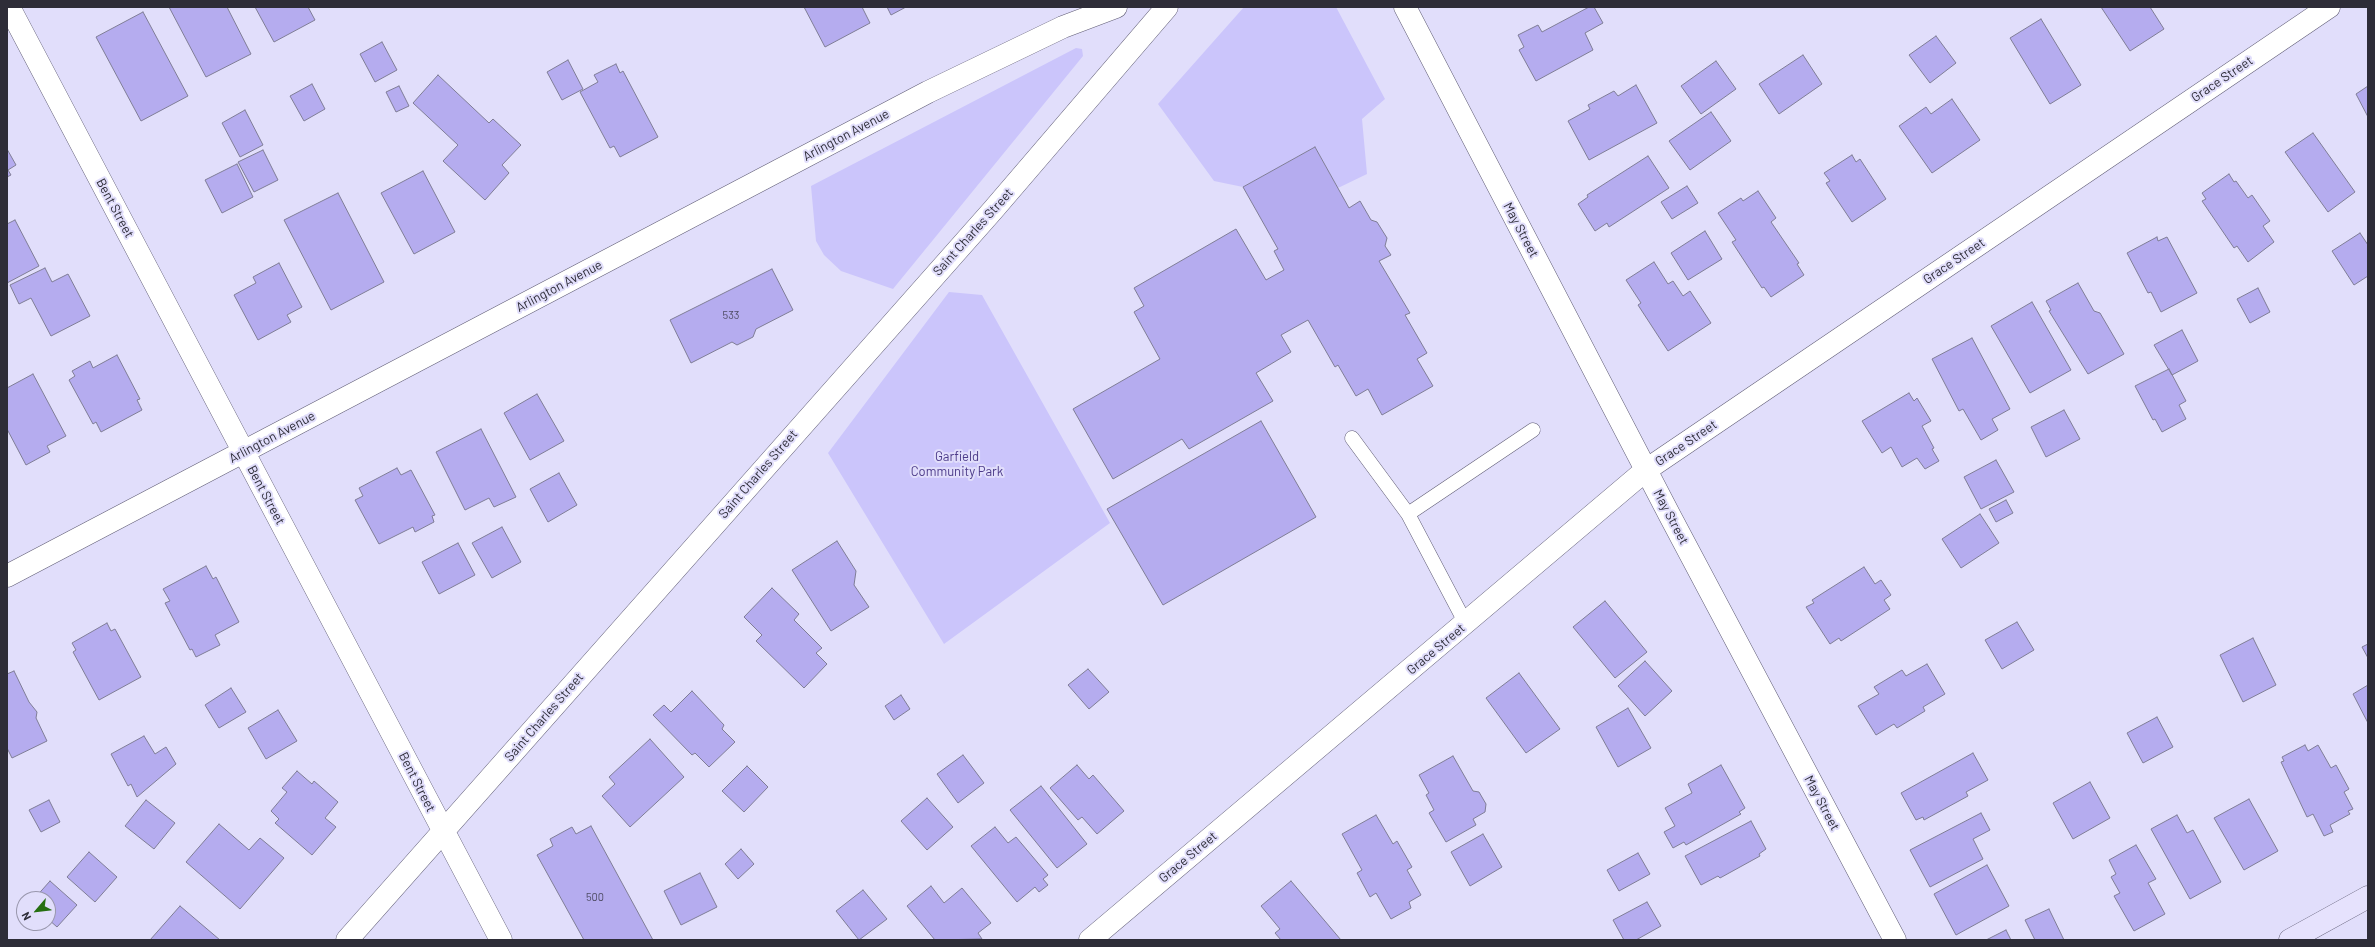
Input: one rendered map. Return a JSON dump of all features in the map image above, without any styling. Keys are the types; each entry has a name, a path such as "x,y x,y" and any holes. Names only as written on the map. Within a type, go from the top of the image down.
{"street":[{"name":"Bent Street","path":"9,7 501,940"},
{"name":"Arlington Avenue","path":"7,576 928,92 1063,27 1116,7"},
{"name":"Saint Charles Street","path":"347,940 442,830 998,204 1168,7"},
{"name":"May Street","path":"1405,7 1646,470 1895,940"},
{"name":"Grace Street","path":"1090,940 1466,624 1646,470 2329,7"},
{"path":"2290,940 2368,897"}],"lane":[{"path":"1408,514 1533,430"},
{"path":"1352,438 1408,514 1466,624"}],"green space":[{"path":"1244,7 1336,7 1385,99 1362,119 1367,174 1338,188 1315,147 1243,187 1214,181 1158,104"},
{"path":"1076,48 1082,49 1083,56 893,289 841,271 824,255 816,241 811,186"},
{"name":"Garfield Community Park","path":"949,292 982,295 1110,523 944,644 828,453"}],"building":[{"path":"169,7 227,7 251,54 206,77"},
{"path":"255,7 308,7 315,20 274,42"},
{"path":"804,7 862,7 870,23 825,47"},
{"path":"887,7 906,7 891,15"},
{"path":"1589,7 1594,7 1603,23 1585,33 1593,50 1536,81 1519,50 1524,47 1518,35 1538,25 1542,32"},
{"path":"2101,7 2150,7 2164,29 2130,51"},
{"path":"143,12 188,96 141,121 96,37"},
{"path":"2041,19 2081,85 2050,104 2010,38"},
{"path":"1936,36 1956,63 1930,83 1909,55"},
{"path":"382,42 397,70 375,82 360,54"},
{"path":"1803,55 1822,84 1779,114 1759,84"},
{"path":"568,60 583,89 562,100 547,72"},
{"path":"1716,61 1736,89 1701,114 1681,86"},
{"path":"616,64 620,73 623,71 658,137 620,157 614,146 610,148 580,92 598,82 594,75"},
{"path":"438,75 489,123 493,119 521,145 502,165 509,173 485,200 443,161 458,145 413,103"},
{"path":"312,84 325,109 304,121 290,96"},
{"path":"1636,85 1657,123 1589,160 1568,121 1590,109 1588,105 1614,91 1618,96"},
{"path":"399,86 409,106 396,112 386,92"},
{"path":"2368,86 2368,117 2356,94"},
{"path":"1952,99 1980,140 1932,173 1899,126 1926,107 1931,114"},
{"path":"245,110 263,145 240,157 222,123"},
{"path":"1711,112 1731,141 1690,170 1669,141"},
{"path":"2313,133 2355,192 2328,212 2285,152"},
{"path":"1315,147 1349,208 1360,201 1371,220 1377,222 1387,238 1385,246 1391,255 1379,261 1410,313 1405,315 1427,353 1417,359 1433,386 1382,415 1368,389 1356,396 1338,365 1335,367 1308,320 1281,335 1291,352 1256,373 1273,401 1189,449 1182,439 1113,479 1073,409 1160,359 1134,312 1144,306 1134,288 1236,229 1266,280 1284,270 1274,251 1278,249 1243,187"},
{"path":"7,149 16,165 8,170 11,175 7,177"},
{"path":"263,150 278,180 254,192 238,162"},
{"path":"1852,155 1856,162 1860,159 1886,199 1852,222 1826,183 1830,181 1824,173"},
{"path":"1648,156 1669,188 1609,227 1607,223 1595,231 1578,204 1588,197 1587,195"},
{"path":"237,164 253,197 222,213 205,180"},
{"path":"423,171 455,232 414,254 381,193"},
{"path":"2229,174 2248,198 2252,195 2270,221 2263,226 2274,242 2248,262 2237,246 2234,248 2202,201 2206,199 2202,193"},
{"path":"1687,186 1698,203 1672,219 1661,202"},
{"path":"1758,191 1776,218 1771,222 1799,263 1797,264 1804,275 1771,297 1764,287 1762,288 1732,242 1736,240 1718,213 1741,198 1743,201"},
{"path":"338,193 384,282 331,310 284,220"},
{"path":"15,220 39,266 7,283 7,224"},
{"path":"1705,231 1722,259 1688,280 1671,253"},
{"path":"2360,233 2368,245 2368,276 2354,285 2332,251"},
{"path":"2157,237 2158,241 2167,237 2197,293 2161,312 2151,292 2148,293 2127,253"},
{"path":"1654,262 1668,284 1673,281 1683,296 1690,291 1711,323 1668,351 1638,305 1641,303 1626,280"},
{"path":"279,263 302,307 287,315 291,322 258,340 234,295 256,283 253,277"},
{"path":"45,268 52,282 68,274 90,316 51,336 31,298 19,304 10,285"},
{"path":"772,269 793,310 756,329 753,337 737,345 732,342 691,363 670,320"},
{"path":"2078,283 2094,311 2100,313 2124,354 2088,374 2049,311 2051,310 2046,301"},
{"path":"2258,288 2270,312 2250,323 2237,299"},
{"path":"2032,302 2071,370 2030,393 1991,326"},
{"path":"2182,330 2198,361 2172,375 2154,345"},
{"path":"1972,338 2010,409 1992,419 1998,430 1981,440 1963,409 1959,411 1932,359"},
{"path":"117,355 140,399 137,400 142,410 101,432 96,422 93,424 69,380 75,376 72,371 90,361 93,368"},
{"path":"2169,369 2186,401 2179,405 2186,419 2162,432 2155,419 2153,420 2135,386"},
{"path":"33,374 66,436 47,446 50,452 26,465 7,429 7,388"},
{"path":"1909,393 1914,401 1917,398 1931,421 1922,426 1939,461 1925,469 1917,458 1902,467 1891,447 1882,453 1862,421"},
{"path":"537,394 564,441 530,460 504,413"},
{"path":"2064,410 2080,439 2046,457 2031,427"},
{"path":"1261,421 1316,517 1163,605 1107,509"},
{"path":"481,429 516,497 494,507 489,498 465,510 436,452"},
{"path":"1996,460 2014,492 1981,509 1964,477"},
{"path":"397,468 401,475 411,470 435,515 432,516 434,522 415,532 413,527 379,544 355,500 363,496 359,488"},
{"path":"559,473 577,505 548,522 530,489"},
{"path":"2006,500 2013,513 1996,522 1989,509"},
{"path":"1980,514 1999,543 1961,568 1942,539"},
{"path":"502,527 521,562 492,578 472,543"},
{"path":"837,541 856,571 854,585 869,607 831,631 792,570"},
{"path":"458,543 475,575 439,594 422,562"},
{"path":"206,566 213,579 216,577 239,622 215,635 220,645 196,657 192,649 190,650 165,603 170,601 163,589"},
{"path":"1864,567 1875,584 1881,580 1891,595 1884,600 1890,609 1841,641 1839,638 1830,644 1806,607 1814,603 1812,600"},
{"path":"772,588 799,614 794,620 822,648 816,653 827,664 804,688 756,641 762,635 744,617"},
{"path":"1605,601 1647,652 1615,678 1573,627"},
{"path":"2017,622 2034,650 2002,669 1985,640"},
{"path":"107,623 111,631 115,629 141,677 99,700 73,652 76,650 72,643"},
{"path":"2253,638 2276,685 2243,702 2220,655"},
{"path":"2368,644 2368,658 2362,647"},
{"path":"1645,661 1672,691 1645,716 1618,686"},
{"path":"1927,664 1945,694 1923,707 1925,711 1897,728 1894,724 1876,735 1858,706 1879,694 1874,687 1902,670 1906,676"},
{"path":"1088,669 1109,692 1089,709 1068,685"},
{"path":"14,671 29,702 37,712 36,718 47,741 12,758 7,748 7,674"},
{"path":"1519,673 1560,729 1526,753 1486,698"},
{"path":"2368,685 2368,723 2353,694"},
{"path":"231,688 246,712 219,728 205,705"},
{"path":"692,691 724,725 722,729 735,742 709,767 695,753 692,755 653,715 664,705 671,712"},
{"path":"901,695 910,709 894,720 885,706"},
{"path":"1628,708 1651,748 1618,767 1596,727"},
{"path":"278,710 297,741 266,759 248,728"},
{"path":"2157,717 2173,747 2143,763 2127,733"},
{"path":"144,736 155,754 166,747 176,764 137,797 131,784 128,786 111,754"},
{"path":"650,739 684,777 630,827 602,796 615,784 609,777"},
{"path":"2305,745 2308,751 2318,745 2331,768 2336,765 2349,789 2344,792 2353,809 2348,811 2350,814 2330,825 2333,832 2324,836 2313,814 2307,817 2281,762 2284,761 2282,757"},
{"path":"1973,753 1988,780 1966,792 1968,796 1924,820 1923,817 1916,820 1901,793"},
{"path":"963,755 984,783 958,803 937,774"},
{"path":"1453,756 1473,791 1479,792 1486,804 1485,812 1473,819 1476,825 1446,842 1429,813 1434,810 1426,795 1429,793 1419,775"},
{"path":"1077,765 1089,779 1093,775 1124,811 1097,834 1082,817 1078,820 1050,788"},
{"path":"1721,765 1745,808 1739,812 1741,814 1686,845 1684,842 1673,848 1664,832 1675,826 1665,808 1692,793 1688,784"},
{"path":"747,766 768,787 744,812 722,791"},
{"path":"297,771 312,784 314,781 338,802 325,818 336,827 312,855 275,823 279,819 271,811 287,792 282,788"},
{"path":"2090,782 2110,818 2073,839 2053,803"},
{"path":"1041,786 1087,844 1057,868 1010,810"},
{"path":"927,798 953,827 927,850 901,821"},
{"path":"2249,799 2278,851 2244,870 2214,818"},
{"path":"49,800 60,822 41,832 29,810"},
{"path":"146,800 175,823 154,849 125,826"},
{"path":"1981,813 1990,830 1973,839 1983,859 1930,887 1910,850"},
{"path":"1376,815 1393,844 1397,841 1412,867 1407,870 1421,895 1409,902 1411,908 1391,919 1376,893 1370,897 1357,873 1362,870 1342,834"},
{"path":"2177,815 2187,833 2193,830 2221,882 2190,899 2151,829"},
{"path":"1751,821 1766,849 1759,854 1760,856 1720,878 1718,876 1701,885 1685,856"},
{"path":"219,824 249,850 260,838 284,858 240,909 186,862"},
{"path":"591,826 653,940 584,940 537,855 553,846 550,839 572,827 576,834"},
{"path":"995,827 1008,843 1016,837 1048,875 1043,879 1048,885 1039,892 1035,887 1017,902 971,846"},
{"path":"1483,834 1502,867 1470,886 1451,852"},
{"path":"2136,845 2156,879 2148,883 2165,914 2134,931 2114,896 2120,893 2111,877 2116,874 2109,860"},
{"path":"741,849 754,864 738,879 725,864"},
{"path":"89,852 117,877 95,902 67,877"},
{"path":"1638,853 1650,874 1619,891 1607,870"},
{"path":"1987,865 2009,906 1956,935 1934,894"},
{"path":"700,873 717,907 681,925 664,891"},
{"path":"50,881 77,905 57,927 56,891 41,891"},
{"path":"1291,881 1341,940 1281,940 1275,933 1280,929 1261,906"},
{"path":"931,886 944,903 962,888 991,923 978,933 982,939 935,940 907,906"},
{"path":"863,890 887,919 859,940 836,911"},
{"path":"1647,902 1661,926 1636,940 1624,940 1613,920"},
{"path":"180,906 220,940 150,940"},
{"path":"2049,909 2064,940 2035,940 2025,920"},
{"path":"2006,930 2011,940 1986,940"}]}
